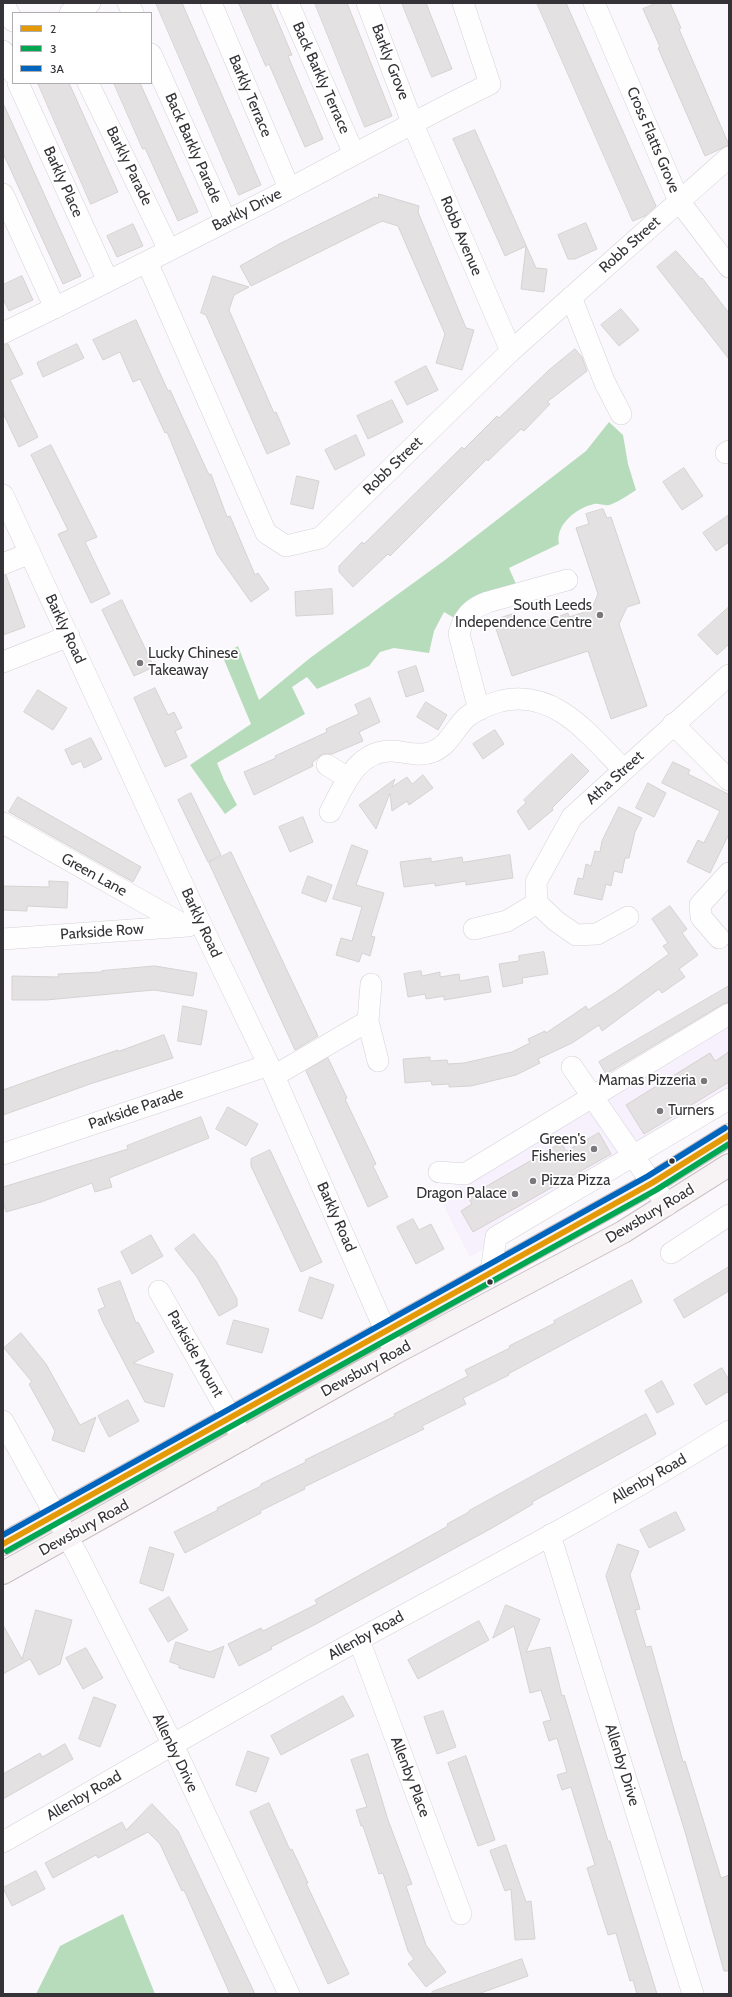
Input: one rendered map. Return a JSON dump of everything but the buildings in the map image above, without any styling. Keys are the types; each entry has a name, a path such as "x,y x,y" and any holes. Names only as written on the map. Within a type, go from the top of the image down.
{"main road":[{"name":"Dewsbury Road","path":"3,1544 491,1271 652,1183 729,1135"},
{"name":"Dewsbury Road","path":"3,1574 395,1353 623,1232 729,1165"}],"street":[{"path":"3,3 12,19"},
{"path":"128,3 132,12"},
{"name":"Barkly Terrace","path":"211,3 289,188"},
{"name":"Back Barkly Terrace","path":"288,3 354,154"},
{"name":"Barkly Grove","path":"368,3 412,122"},
{"name":"Barkly Drive","path":"3,333 146,262 354,154 412,122 490,84 462,3"},
{"name":"Cross Flatts Grove","path":"594,3 679,201 729,267"},
{"path":"3,46 12,42"},
{"path":"3,51 12,71"},
{"name":"Back Barkly Parade","path":"152,56 226,221"},
{"name":"Barkly Place","path":"18,84 108,281"},
{"name":"Barkly Parade","path":"88,84 169,250"},
{"name":"Robb Avenue","path":"412,122 511,351"},
{"name":"Robb Street","path":"146,262 266,533 286,546 320,538 511,351 729,157"},
{"path":"3,194 54,308"},
{"path":"571,298 605,383 621,414"},
{"name":"Barkly Road","path":"3,495 69,636 193,924 272,1071 395,1353"},
{"path":"3,564 30,553"},
{"path":"479,710 459,634 462,623 468,613 477,606 488,602 567,580"},
{"path":"3,662 69,636"},
{"name":"Atha Street","path":"537,903 536,882 572,817 673,724 729,675"},
{"path":"330,812 348,778 362,760 376,753 392,751 420,755 432,752 442,746 468,716 488,705 511,699 534,700 557,707 576,721 624,770"},
{"path":"673,724 729,780"},
{"path":"327,766 348,778"},
{"name":"Green Lane","path":"3,823 193,924"},
{"path":"719,938 701,917 700,905 729,873"},
{"path":"474,929 507,921 537,903 556,921 576,935 597,934 628,917"},
{"name":"Parkside Row","path":"3,940 193,924"},
{"path":"371,984 368,1020 378,1061"},
{"path":"439,1172 466,1174 729,1014"},
{"name":"Parkside Parade","path":"3,1154 272,1071 368,1020"},
{"path":"572,1067 667,1205"},
{"path":"491,1271 496,1237 729,1099"},
{"path":"671,1253 729,1215"},
{"name":"Parkside Mount","path":"159,1291 243,1439"},
{"name":"Allenby Drive","path":"3,1422 68,1536 172,1745 289,1994"},
{"name":"Allenby Road","path":"3,1842 172,1745 688,1457 729,1431"},
{"name":"Allenby Drive","path":"550,1535 693,1994"},
{"name":"Allenby Place","path":"359,1640 461,1914"}],"shaded area":[{"path":"729,1024 729,1108 470,1257 439,1197"}],"green space":[{"path":"609,422 623,435 628,464 636,490 612,504 594,504 574,513 568,518 560,530 559,544 509,568 516,584 456,619 444,612 434,631 429,653 394,648 380,652 369,666 317,689 307,677 292,687 305,714 217,763 237,805 225,814 190,765 251,724 222,655 238,646 259,700 310,658 445,560 586,451"},
{"path":"123,1914 155,1994 36,1994 60,1946"}],"transit line":[{"name":"3A","path":"3,1535 648,1176 725,1128"},
{"name":"2","path":"3,1544 652,1183 729,1135"},
{"name":"3","path":"7,1551 656,1190 729,1144"}],"place":[{"name":"South Leeds Independence Centre","path":"600,615"},
{"name":"Lucky Chinese Takeaway","path":"140,663"},
{"name":"Mamas Pizzeria","path":"704,1081"},
{"name":"Turners","path":"660,1111"},
{"name":"Green's Fisheries","path":"594,1149"},
{"name":"Pizza Pizza","path":"533,1181"},
{"name":"Dragon Palace","path":"515,1194"}]}
